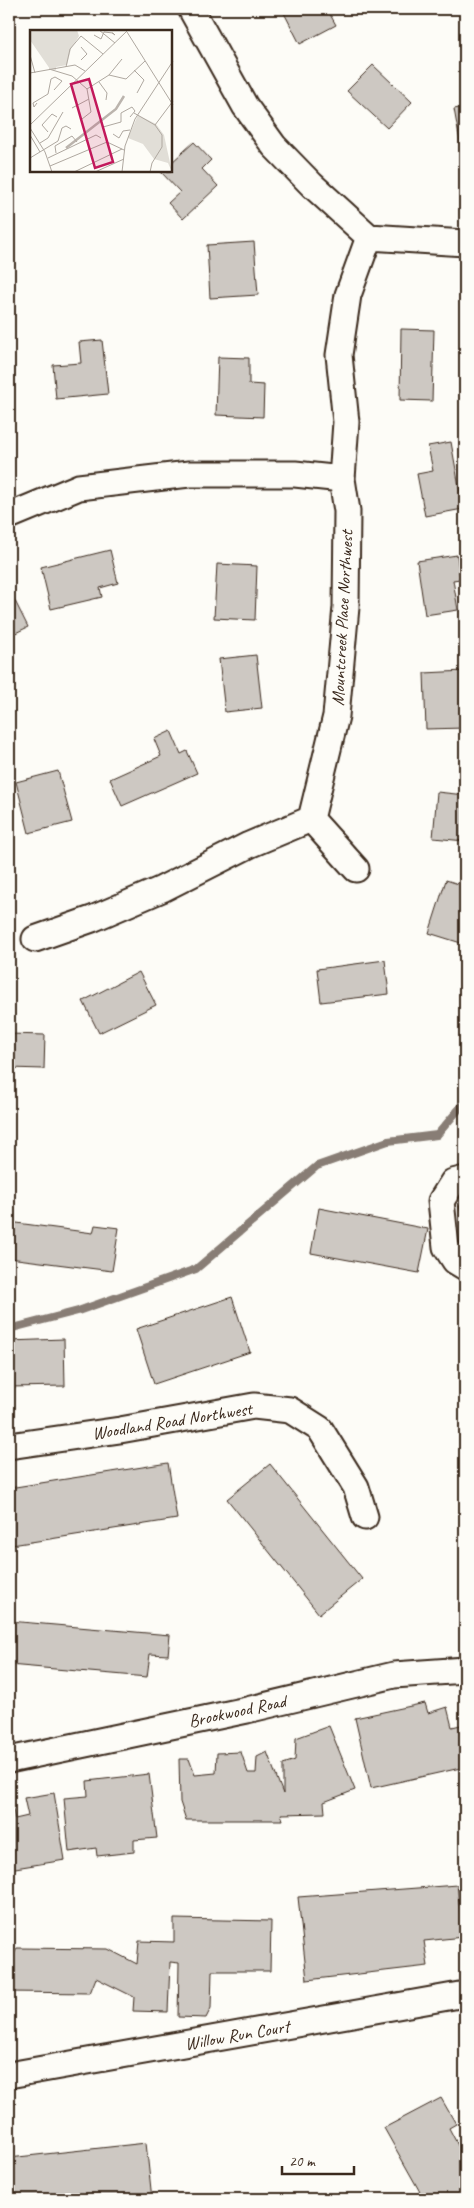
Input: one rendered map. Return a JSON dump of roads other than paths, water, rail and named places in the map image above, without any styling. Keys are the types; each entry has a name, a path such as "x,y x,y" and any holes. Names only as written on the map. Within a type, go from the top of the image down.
{"street":[{"path":"191,9 245,106 274,146 312,185 369,237 465,243"},
{"name":"Mountcreek Place Northwest","path":"312,819 336,716 346,606 347,512 342,480 346,422 339,355 348,296 369,237"},
{"path":"9,516 79,487 189,474 295,474 342,480"},
{"path":"35,939 92,919 162,889 248,845 312,819 356,869"},
{"path":"465,1179 453,1182 441,1201 446,1247 455,1261 465,1267"},
{"name":"Woodland Road Northwest","path":"9,1446 120,1430 254,1406 290,1410 320,1429 356,1487 365,1517"},
{"name":"Brookwood Road","path":"9,1760 247,1710 394,1675 465,1670"},
{"name":"Willow Run Court","path":"9,2075 465,1994"}],"waterway":[{"path":"9,1329 78,1311 196,1269 317,1166 388,1141 437,1135 465,1102"}]}
